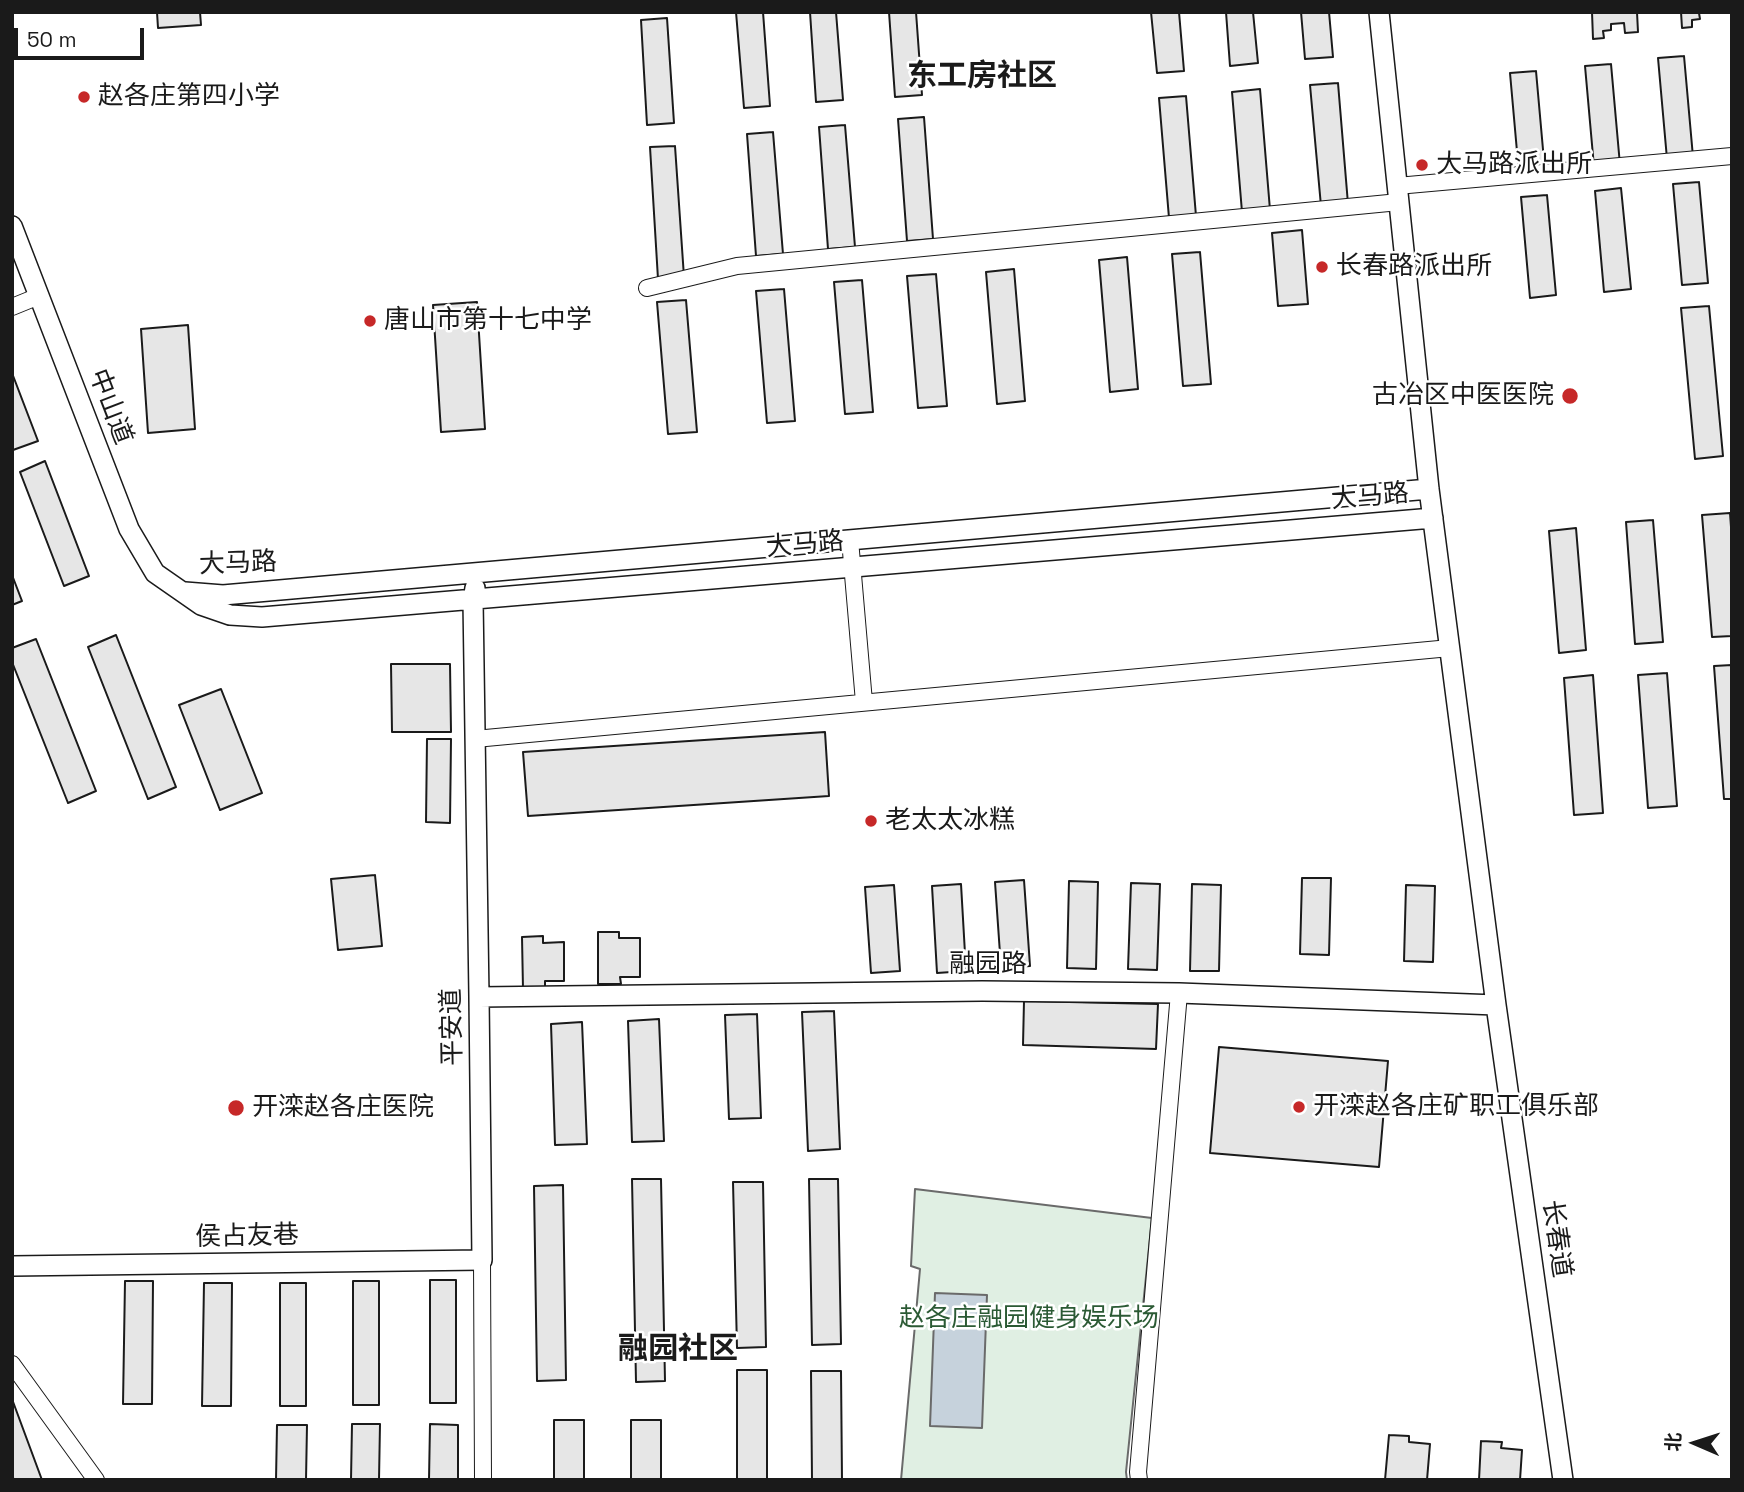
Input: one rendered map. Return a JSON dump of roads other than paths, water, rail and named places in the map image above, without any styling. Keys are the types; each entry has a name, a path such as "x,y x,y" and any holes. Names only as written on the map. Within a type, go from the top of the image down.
{"street":[{"name":"长春道","path":"1379,12 1429,489 1496,1005 1563,1480"},
{"path":"647,288 737,266 1732,156"},
{"name":"中山道","path":"12,226 129,529 156,573 181,592"},
{"path":"12,307 39,296"},
{"name":"大马路","path":"181,592 223,595 1429,489"},
{"name":"大马路","path":"181,592 201,605 230,615 262,617 1433,518"},
{"path":"850,540 864,702"},
{"name":"平安道","path":"477,573 473,600 483,1480"},
{"path":"475,739 1450,648"},
{"name":"融园路","path":"479,997 982,991 1179,993 1496,1005"},
{"path":"1139,1480 1179,993"},
{"name":"侯占友巷","path":"12,1266 482,1260"},
{"path":"12,1364 96,1480"}],"place":[{"name":"赵各庄第四小学","path":"84,97"},
{"name":"大马路派出所","path":"1422,165"},
{"name":"长春路派出所","path":"1322,267"},
{"name":"唐山市第十七中学","path":"370,321"},
{"name":"古冶区中医医院","path":"1570,396"},
{"name":"老太太冰糕","path":"871,821"},
{"name":"开滦赵各庄矿职工俱乐部","path":"1299,1107"},
{"name":"开滦赵各庄医院","path":"236,1108"}],"district":[{"name":"东工房社区","path":"982,77"},
{"name":"融园社区","path":"678,1350"}],"park label":[{"name":"赵各庄融园健身娱乐场","path":"1029,1319"}]}
